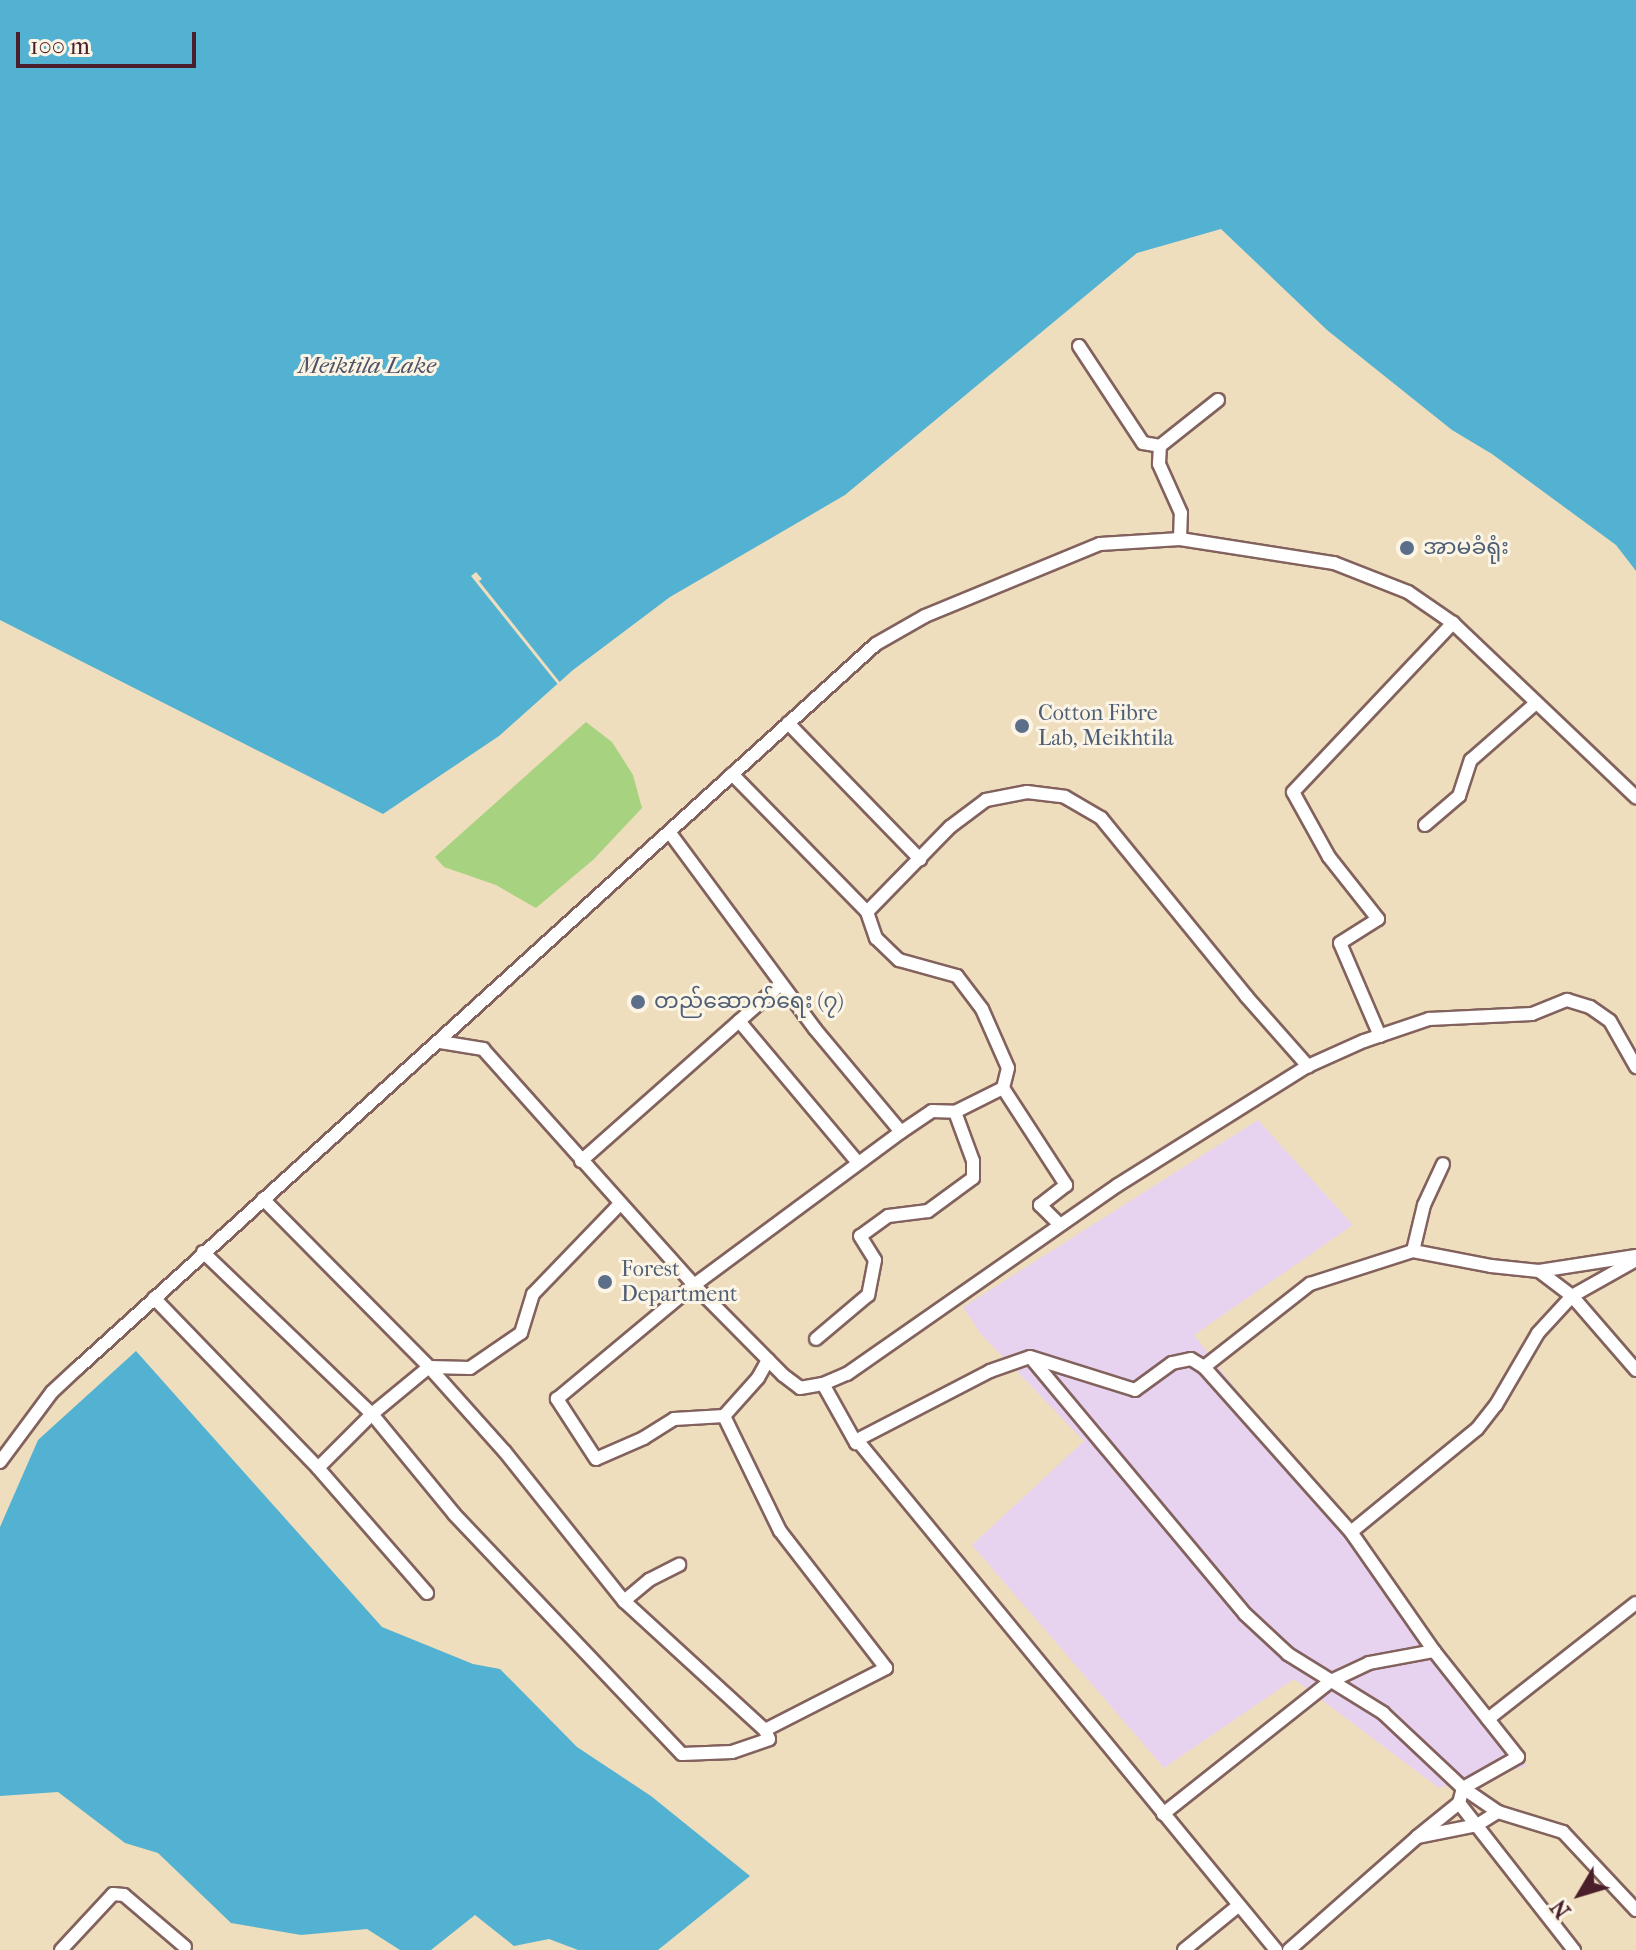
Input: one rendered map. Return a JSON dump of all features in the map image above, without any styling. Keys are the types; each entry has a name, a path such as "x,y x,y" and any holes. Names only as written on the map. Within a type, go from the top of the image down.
{"street":[{"path":"1079,346 1143,443 1160,446"},
{"path":"1180,539 1181,513 1159,464 1160,446 1218,400"},
{"path":"0,1462 52,1392 876,644 925,616 1100,544 1180,539 1334,563 1408,592 1453,623 1636,797"},
{"path":"1380,1036 1340,943 1378,919 1329,857 1293,792 1453,623"},
{"path":"1425,825 1459,796 1471,760 1536,703"},
{"path":"788,723 920,859"},
{"path":"732,774 867,912 876,938 899,960 957,976 982,1009 1008,1068 1003,1088 1066,1185 1040,1205 1059,1224"},
{"path":"867,912 950,827 986,800 1027,792 1065,797 1101,818 1308,1066"},
{"path":"670,833 781,984 901,1132"},
{"path":"581,1161 781,984"},
{"path":"440,1042 483,1049 694,1285 800,1388 823,1384 847,1374 1059,1224 1308,1066 1380,1036 1429,1019 1532,1014 1567,1000 1590,1007 1610,1021 1636,1067"},
{"path":"739,1021 858,1163"},
{"path":"768,1360 758,1378 724,1416 674,1419 644,1438 596,1459 557,1399 694,1285 901,1132 932,1111 955,1112 1003,1088"},
{"path":"816,1339 868,1295 875,1260 860,1236 888,1216 928,1211 973,1178 973,1161 955,1112"},
{"path":"1413,1251 1424,1205 1443,1164"},
{"path":"203,1252 372,1414 454,1514 682,1754 732,1752 769,1739 765,1730 624,1601 505,1452 429,1367 263,1199"},
{"path":"318,1468 372,1414 429,1367 470,1368 521,1333 533,1294 620,1204"},
{"path":"1204,1367 1310,1284 1413,1251 1491,1266 1539,1271 1636,1258"},
{"path":"1351,1532 1477,1429 1496,1405 1538,1333 1572,1296 1636,1258"},
{"path":"1539,1271 1572,1296 1636,1370"},
{"path":"154,1298 318,1468 427,1593"},
{"path":"823,1384 856,1443 990,1371 1030,1357 1135,1390 1172,1363 1191,1359 1204,1367 1351,1532 1434,1651 1518,1757 1463,1788 1459,1803 1289,1950"},
{"path":"1030,1357 1245,1614 1288,1654 1383,1713 1463,1788 1498,1812 1563,1832 1636,1910"},
{"path":"724,1416 780,1531 886,1668 765,1730"},
{"path":"857,1440 1276,1950"},
{"path":"624,1601 649,1580 679,1565"},
{"path":"1488,1719 1636,1603"},
{"path":"1163,1814 1331,1681 1369,1663 1434,1651"},
{"path":"1459,1803 1574,1950"},
{"path":"1417,1837 1477,1825 1498,1812"},
{"path":"61,1950 113,1894 124,1895 185,1947"},
{"path":"1184,1950 1238,1906"}],"shaded area":[{"path":"1258,1120 1353,1225 1194,1335 1527,1766 1439,1788 1294,1679 1164,1768 972,1545 1084,1441 981,1334 963,1307"}],"green space":[{"path":"586,722 612,742 633,775 642,808 594,859 536,908 496,885 444,867 435,857"}],"water":[{"name":"Meiktila Lake","path":"0,0 1636,0 1636,571 1616,545 1492,454 1452,430 1327,330 1221,229 1137,253 845,495 670,597 573,670 499,736 383,814 0,620"},
{"path":"136,1351 382,1627 473,1664 500,1669 577,1747 651,1796 750,1876 658,1950 578,1950 549,1939 514,1946 475,1915 431,1950 400,1950 367,1929 301,1935 231,1923 158,1853 125,1843 58,1792 0,1796 0,1527 38,1440"}],"pier":[{"path":"476,572 482,579 479,581 562,685 560,687 471,576"}],"place":[{"name":"အာမခံရုံး","path":"1407,548"},
{"name":"Cotton Fibre Lab, Meikhtila","path":"1022,726"},
{"name":"တည်ဆောက်ရေး (၇)","path":"638,1002"},
{"name":"Forest Department","path":"605,1282"}]}
